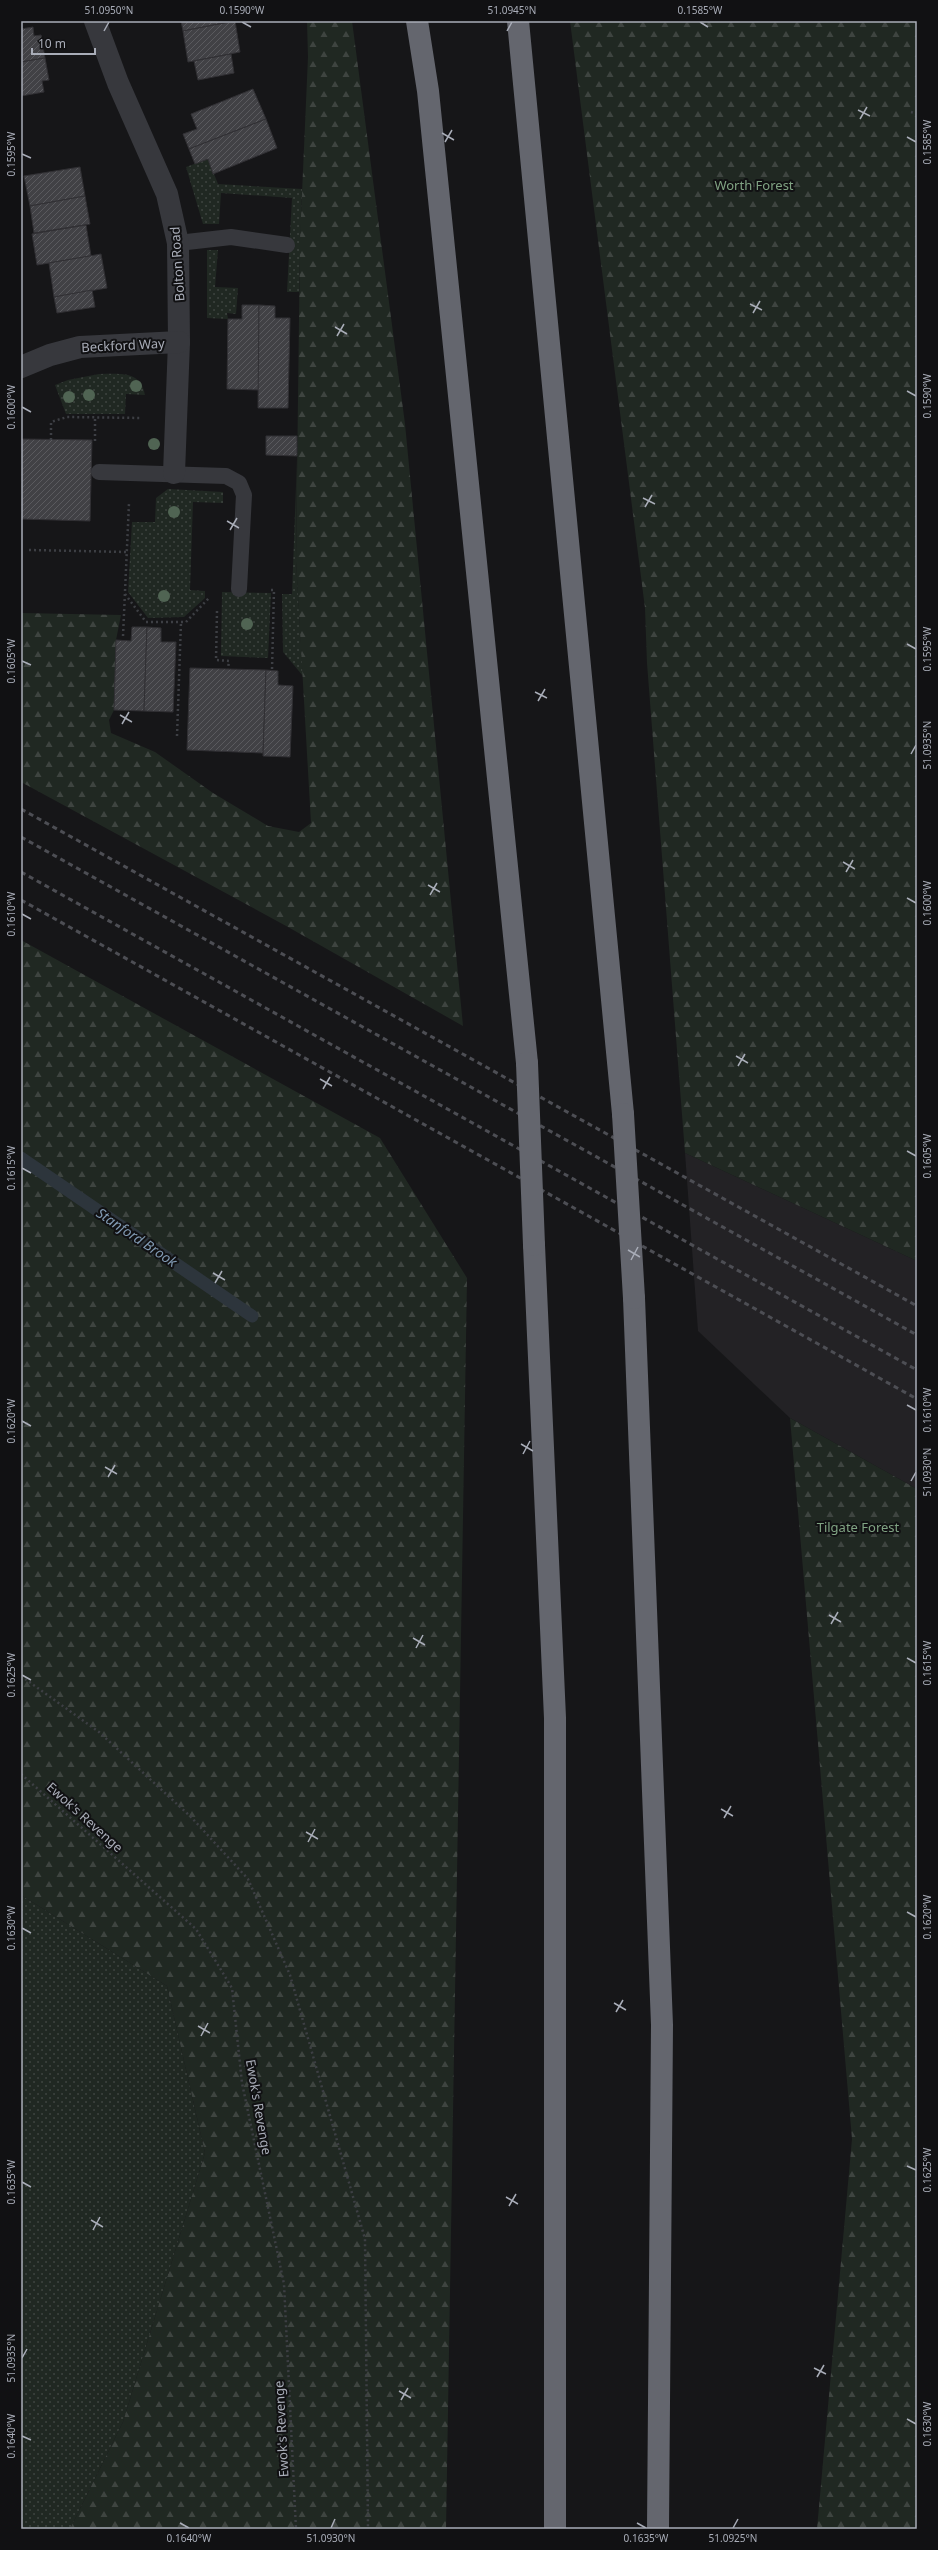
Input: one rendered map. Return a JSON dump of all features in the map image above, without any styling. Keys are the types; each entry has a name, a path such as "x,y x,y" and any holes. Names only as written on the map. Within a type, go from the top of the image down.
{"highway":[{"path":"417,21 428,91 527,1063 555,1718 555,2529"},
{"path":"518,21 623,1114 634,1298 662,2025 658,2529"}],"street":[{"name":"Bolton Road","path":"95,21 118,83 167,194 178,244 180,342 174,473"},
{"name":"Beckford Way","path":"21,367 50,355 80,347 180,342"}],"lane":[{"path":"178,244 231,238 287,244"},
{"path":"99,472 174,473 226,476 239,483 244,495 239,589"}],"path":[{"path":"911,112 917,114"},
{"path":"51,440 50,422 67,417 176,419"},
{"path":"123,636 130,472"},
{"path":"29,550 127,552"},
{"path":"125,594 146,622 186,622 218,589 274,590 272,670"},
{"path":"218,589 216,660 229,661 228,669"},
{"path":"177,736 180,622"},
{"path":"21,1676 99,1732 191,1817 248,1878 290,1975 365,2239 368,2529"},
{"name":"Ewok's Revenge","path":"21,1774 196,1929 232,1988 242,2083 284,2284 296,2529"}],"shaded area":[{"path":"685,1153 917,1261 917,1489 790,1418 698,1331"}],"green space":[{"path":"307,21 352,21 405,424 463,1026 288,927 21,782 21,613 121,615 116,640 114,710 109,720 111,733 155,752 213,793 268,826 299,832 311,823 296,561 300,239 308,57"},
{"name":"Worth Forest","path":"570,21 917,21 917,1261 685,1153 647,663 645,608"},
{"path":"208,159 218,184 302,189 299,292 287,292 292,198 221,193 219,224 203,224 186,167"},
{"path":"207,250 218,250 215,287 238,288 236,314 227,313 228,319 207,318"},
{"path":"99,374 121,374 134,377 143,387 145,395 126,394 125,414 66,414 55,385 68,380"},
{"path":"297,459 296,561 303,676 283,652 282,594 292,594"},
{"path":"168,489 223,492 223,503 193,502 190,590 205,591 205,598 184,617 148,618 128,592 132,522 155,522 156,498"},
{"path":"222,592 271,593 268,658 221,656"},
{"path":"21,940 380,1138 467,1278 446,2529 70,2529 123,2422 205,2153 167,1986 21,1895"},
{"name":"Tilgate Forest","path":"790,1418 917,1489 917,2529 817,2529 852,2139"},
{"path":"21,1895 167,1986 205,2153 123,2422 70,2529 21,2529"}],"building":[{"path":"181,21 233,21 183,31"},
{"path":"235,21 240,52 188,62 183,31"},
{"path":"33,27 34,36 41,35 45,58 21,62 21,29"},
{"path":"231,54 234,73 198,80 194,61"},
{"path":"45,58 49,80 42,81 44,92 21,96 21,62"},
{"path":"253,89 266,119 189,149 183,134 197,129 191,114"},
{"path":"266,119 277,148 213,174 208,159 195,164 189,149"},
{"path":"80,167 85,196 30,206 24,176"},
{"path":"85,196 90,224 34,233 30,206"},
{"path":"86,225 91,256 37,265 32,234"},
{"path":"101,254 107,288 54,297 49,263"},
{"path":"92,290 95,307 57,313 54,297"},
{"path":"242,305 259,305 259,390 227,389 228,319 242,319"},
{"path":"259,305 275,306 275,318 290,318 288,408 258,408"},
{"path":"266,436 297,436 297,456 266,455"},
{"path":"21,439 92,440 90,521 21,519"},
{"path":"132,627 147,627 144,711 114,710 116,640 131,641"},
{"path":"147,627 161,628 161,642 176,642 173,712 144,711"},
{"path":"190,668 266,670 263,753 187,750"},
{"path":"266,670 278,671 278,685 293,686 290,757 263,756"}],"waterway":[{"name":"Stanford Brook","path":"21,1158 252,1316"}],"railway":[{"path":"21,809 917,1306"},
{"path":"21,837 917,1335"},
{"path":"21,872 917,1370"},
{"path":"21,900 917,1399"}]}
